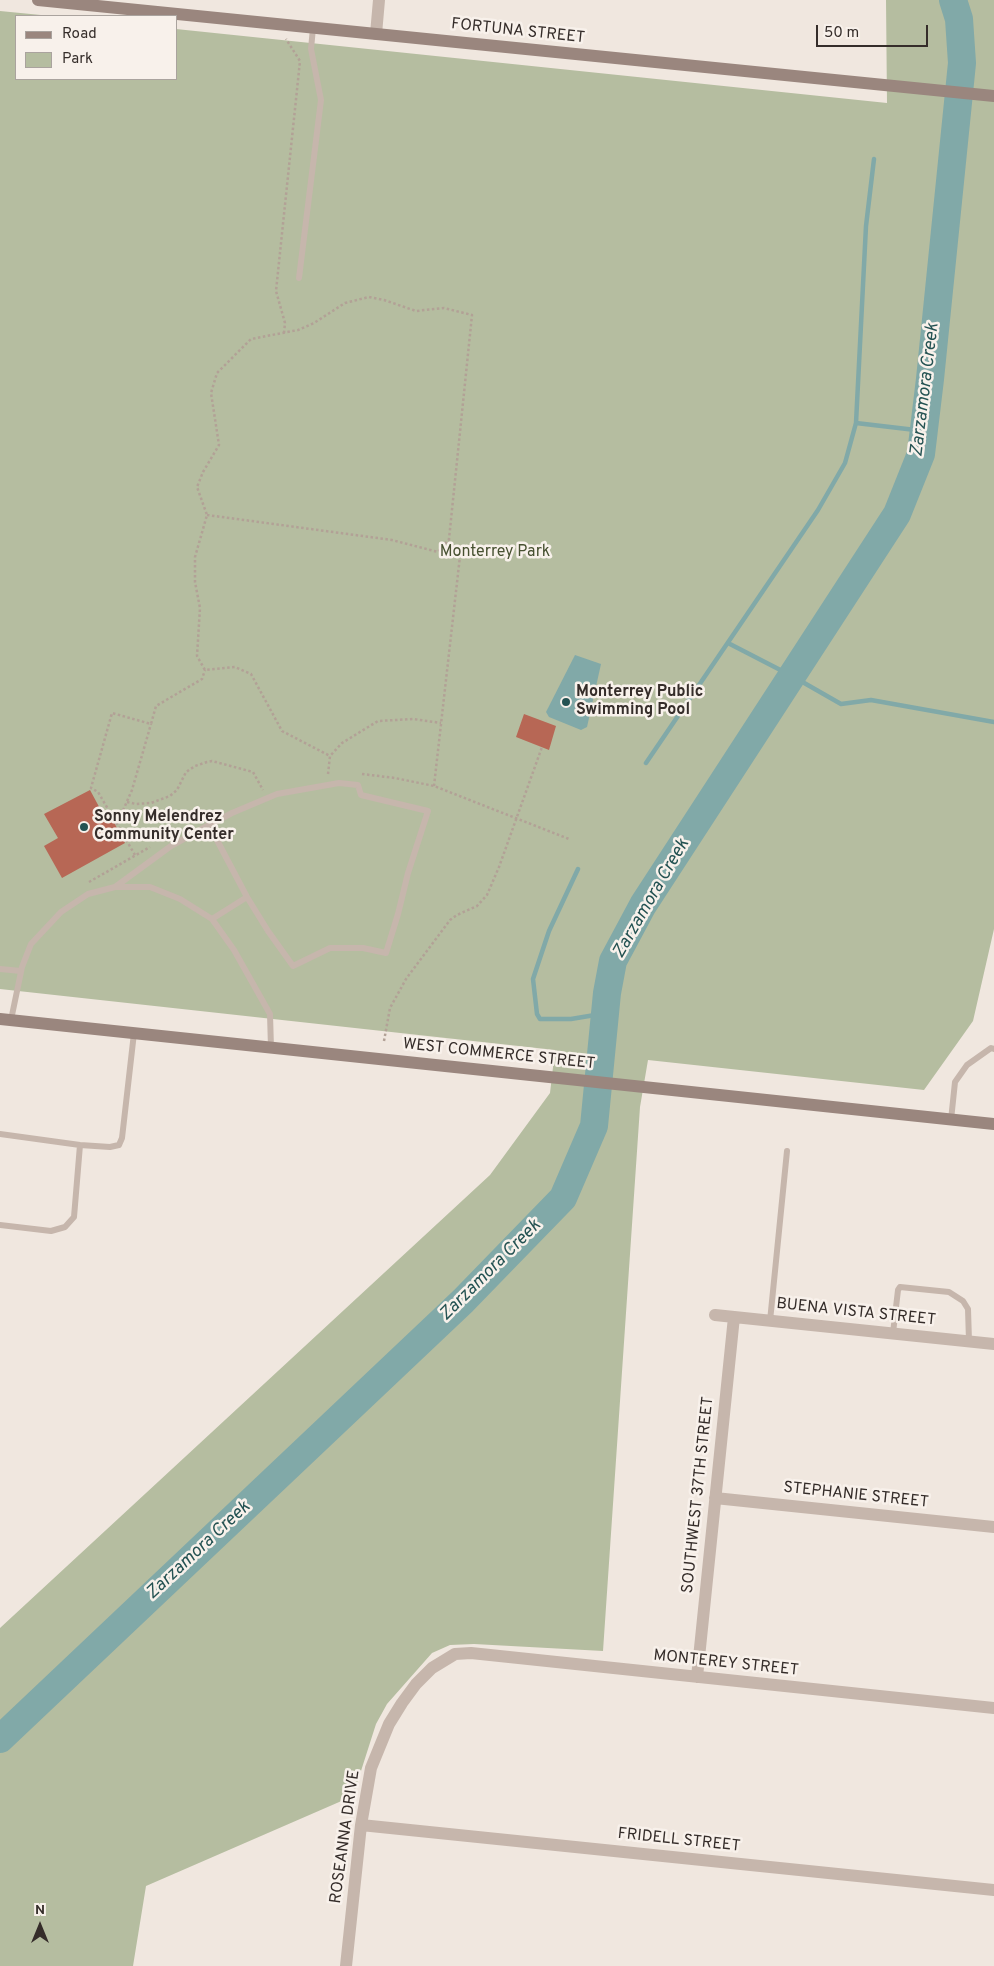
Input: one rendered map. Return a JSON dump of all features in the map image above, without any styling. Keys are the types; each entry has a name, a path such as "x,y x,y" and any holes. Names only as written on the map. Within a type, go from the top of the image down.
{"main road":[{"name":"FORTUNA STREET","path":"38,0 994,96"},
{"name":"WEST COMMERCE STREET","path":"5,1020 994,1124"}],"street":[{"path":"376,34 379,0"},
{"name":"BUENA VISTA STREET","path":"715,1315 994,1344"},
{"name":"SOUTHWEST 37TH STREET","path":"697,1677 734,1317"},
{"name":"STEPHANIE STREET","path":"715,1498 994,1527"},
{"name":"MONTEREY STREET","path":"455,1654 471,1653 994,1708"},
{"name":"ROSEANNA DRIVE","path":"346,1966 361,1825 371,1768 389,1724 416,1684 432,1668 455,1654"},
{"name":"FRIDELL STREET","path":"361,1825 994,1890"}],"lane":[{"path":"299,278 321,100 312,49 313,28"},
{"path":"115,887 171,846 209,825 232,813 277,794 339,783 358,785 361,795 428,811 408,872 386,952 363,948 330,948 293,966 247,897 209,825"},
{"path":"5,1020 30,944 61,912 88,894 115,887 150,887 180,900 212,919 234,950 270,1014 271,1048"},
{"path":"212,919 247,897"},
{"path":"0,969 21,972"},
{"path":"0,1134 80,1145 110,1147 119,1145 122,1138 134,1033"},
{"path":"951,1120 955,1082 967,1065 991,1048 994,1049"},
{"path":"0,1225 52,1231 65,1227 74,1217 80,1145"},
{"path":"770,1321 786,1151"},
{"path":"892,1334 900,1287 949,1292 963,1301 968,1309 969,1341"}],"path":[{"path":"284,333 285,323 276,291 300,61 286,40 286,25"},
{"path":"117,824 127,802 156,706 202,679 205,670 197,656 200,608 195,582 195,557 207,515 197,487 203,472 219,445 211,393 216,373 252,339 298,330 314,323 345,303 369,297 416,311 444,308 472,315 449,539 438,552 392,540 207,515"},
{"path":"434,786 460,556 449,539"},
{"path":"205,670 235,667 251,674 282,731 330,756"},
{"path":"140,868 98,792 91,788 112,713 151,724"},
{"path":"328,774 330,756 342,743 378,721 413,719 441,723"},
{"path":"384,1041 390,1008 406,979 450,920 477,906 487,895 542,747"},
{"path":"127,802 136,804 151,802 170,796 177,790 186,772 195,766 212,761 252,772 264,790 256,793"},
{"path":"319,775 337,774"},
{"path":"355,774 395,778 434,786 569,839"},
{"path":"86,884 151,846"}],"green space":[{"name":"Monterrey Park","path":"886,0 994,0 994,929 973,1021 924,1090 648,1060 640,1107 603,1651 474,1644 450,1645 432,1653 387,1704 376,1724 353,1796 146,1886 133,1966 0,1966 0,1628 490,1175 550,1093 555,1050 0,989 0,11 41,15 15,15 15,80 178,80 178,29 887,103"}],"water":[{"path":"575,655 601,664 587,727 581,730 549,717 546,712"}],"building":[{"path":"524,714 556,726 549,750 516,737"},
{"name":"Sonny Melendrez Community Center","path":"90,790 104,816 109,813 125,843 62,878 44,846 58,838 44,814"}],"waterway":[{"name":"Zarzamora Creek","path":"0,1739 463,1301 563,1198 594,1126 607,993 613,961 643,905 897,514 921,454 962,63 959,19 953,0"},
{"path":"646,763 818,510 845,463 856,423 866,226 874,159"},
{"path":"856,423 924,431"},
{"path":"728,643 841,704 871,700 994,722"},
{"path":"578,869 549,931 533,979 537,1014 540,1019 571,1019 595,1015 606,1006"}],"place":[{"name":"Monterrey Public Swimming Pool","path":"566,702"},
{"name":"Sonny Melendrez Community Center","path":"84,827"}]}
